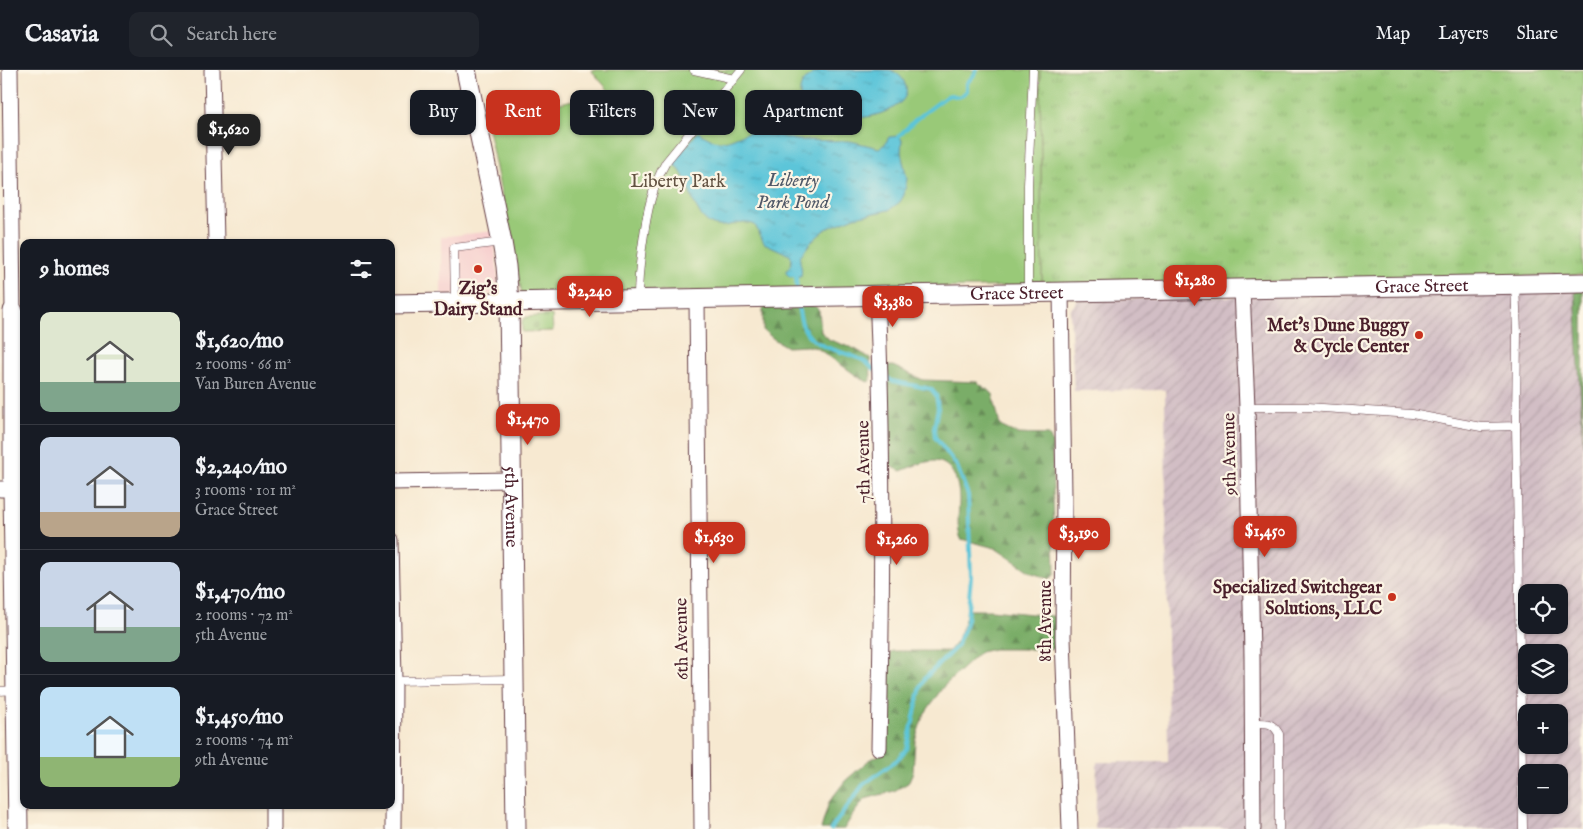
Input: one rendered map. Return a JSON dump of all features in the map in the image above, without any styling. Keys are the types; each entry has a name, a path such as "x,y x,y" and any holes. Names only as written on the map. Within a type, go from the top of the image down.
{"street":[{"path":"10,70 13,690 18,829"},
{"path":"212,70 216,239"},
{"name":"5th Avenue","path":"466,70 502,242 509,302 516,829"},
{"name":"Grace Street","path":"395,304 1583,283"},
{"name":"9th Avenue","path":"1242,289 1247,406 1253,829"},
{"name":"8th Avenue","path":"1061,292 1064,496 1063,638 1070,829"},
{"name":"7th Avenue","path":"876,295 880,363 882,501 879,748"},
{"name":"6th Avenue","path":"697,299 702,829"},
{"path":"395,482 511,480"},
{"path":"273,809 273,829"},
{"path":"393,809 393,829"}],"lane":[{"path":"694,70 734,79"},
{"path":"727,70 734,79"},
{"path":"638,300 638,275 646,219 653,188 666,162 741,70"},
{"path":"1028,293 1028,186 1033,70"},
{"path":"455,303 454,248 502,242"},
{"path":"1515,284 1523,829"},
{"path":"1247,406 1308,407 1412,414 1481,427 1516,426"},
{"path":"395,681 514,679"},
{"path":"1252,723 1266,723 1275,727 1279,734 1279,829"}],"shaded area":[{"path":"493,231 500,294 441,295 441,237"},
{"path":"1575,290 1583,445 1583,829 1095,829 1097,762 1168,762 1165,390 1074,391 1070,310 1078,300"}],"green space":[{"name":"Liberty Park","path":"591,70 1040,70 1042,286 522,294 489,135 560,135 560,103 570,101 570,135 654,135 654,90 608,90"},
{"path":"1040,70 1583,70 1583,275 1042,286"},
{"path":"1575,290 1583,290 1583,445"},
{"path":"815,306 819,310 821,332 830,340 855,349 870,358 871,380 868,382 860,378 817,348 807,346 787,347 763,330 763,309 766,307"},
{"path":"552,315 553,331 522,332 522,321 526,317"},
{"path":"888,366 893,366 923,380 977,382 993,394 1000,426 1017,434 1049,435 1052,443 1055,574 1050,579 1032,573 995,548 961,539 958,525 958,487 954,475 947,466 931,461 901,471 890,466"},
{"path":"967,610 991,610 1053,616 1056,620 1057,647 1052,649 994,649 980,652 943,687 923,716 915,741 913,772 908,783 894,791 865,799 844,829 821,829 829,802 845,781 868,761 884,752 887,658 892,651 949,651 961,632"}],"water":[{"path":"821,70 890,70 898,74 903,80 906,89 905,96 901,102 888,111 862,117 862,90 800,90 805,80"},
{"name":"Liberty Park Pond","path":"745,134 775,135 797,140 850,141 879,148 885,144 889,137 899,136 902,140 901,152 907,179 904,195 900,202 889,210 855,217 826,229 812,241 800,256 801,276 790,277 785,272 791,264 790,255 764,243 755,225 744,223 720,226 709,223 702,217 683,176 673,163 696,135 703,135 716,141 729,140"}],"waterway":[{"path":"899,136 915,120 947,96 959,97 967,91 967,83 976,70"},
{"path":"796,277 797,292"},
{"path":"798,302 804,329 810,337 826,347 862,360 876,370"},
{"path":"831,829 863,785 898,759 907,748 921,686 925,678 956,647 967,619 971,577 968,495 957,466 935,437 934,428 938,408 936,395 931,389 892,381 884,375"}],"place":[{"name":"Zig's Dairy Stand","path":"478,269"},
{"name":"Met's Dune Buggy & Cycle Center","path":"1419,335"},
{"name":"Specialized Switchgear Solutions, LLC","path":"1392,597"}]}
